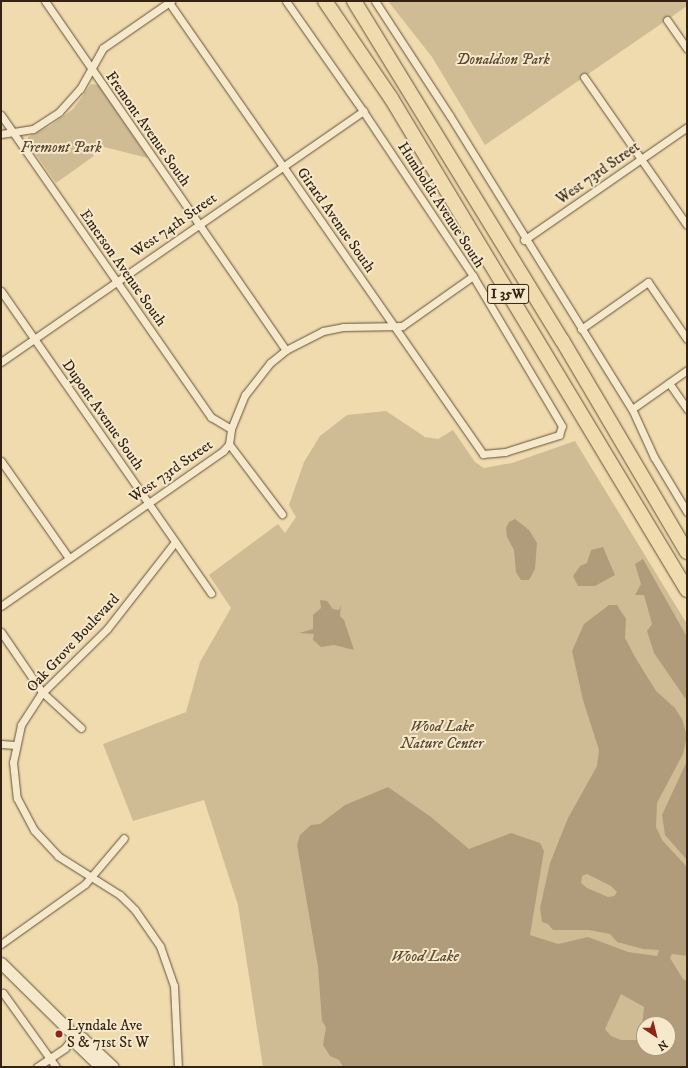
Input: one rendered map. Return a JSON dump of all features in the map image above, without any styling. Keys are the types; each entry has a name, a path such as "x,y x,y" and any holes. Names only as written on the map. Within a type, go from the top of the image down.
{"highway":[{"name":"I 35W","path":"325,1 391,98 687,590"},
{"name":"I 35W","path":"345,1 376,41 562,340 687,552"},
{"path":"354,1 376,41"}],"main road":[{"path":"1,963 74,1035 78,1045 101,1067"},
{"path":"74,1035 82,1038 112,1067"}],"street":[{"name":"Fremont Avenue South","path":"44,1 286,350"},
{"name":"Humboldt Avenue South","path":"286,1 363,111 473,276 563,430 559,435 505,452 483,454"},
{"path":"375,1 450,116 524,240 632,409 654,456 687,512"},
{"path":"1,134 32,129 59,112 80,89 103,48 169,2"},
{"name":"Girard Avenue South","path":"169,2 483,454"},
{"path":"667,20 687,49"},
{"path":"584,77 687,225"},
{"name":"West 74th Street","path":"1,362 363,111"},
{"name":"Emerson Avenue South","path":"1,115 211,417 231,428"},
{"name":"West 73rd Street","path":"524,240 687,127"},
{"name":"West 73rd Street","path":"1,606 223,451 229,444 231,428 245,395 256,378 286,350 323,331 343,327 402,326 473,276"},
{"path":"581,329 648,282 687,339"},
{"name":"Dupont Avenue South","path":"1,292 211,592"},
{"path":"632,409 687,370"},
{"path":"669,383 687,409"},
{"path":"229,444 282,514"},
{"path":"1,461 69,558"},
{"name":"Oak Grove Boulevard","path":"175,542 107,629 42,692 30,709 15,745 13,781 24,815 45,844 58,856 120,895 135,910 160,946 174,986 178,1067"},
{"path":"1,632 42,692 82,728"},
{"path":"1,744 15,745"},
{"path":"1,944 85,884 90,876 124,838"},
{"path":"3,993 56,1067"},
{"path":"37,1067 65,1048 74,1035"}],"green space":[{"name":"Donaldson Park","path":"388,1 687,1 687,6 485,145 432,57"},
{"name":"Fremont Park","path":"91,84 98,85 148,158 84,142 94,156 56,183 27,142 28,137 50,126 73,109"},
{"name":"Wood Lake Nature Center","path":"386,411 425,437 438,439 453,430 475,462 484,468 512,463 575,441 687,624 687,1067 263,1067 238,905 204,800 133,821 103,744 186,712 200,662 231,608 209,575 278,524 285,533 296,517 289,505 304,462 320,436 347,415"}],"water":[{"path":"515,519 529,530 537,543 535,569 529,580 521,580 516,572 514,550 507,537 506,528 509,522"},
{"path":"603,547 615,575 595,586 578,586 573,576 580,566 587,563 591,550"},
{"path":"643,559 687,637 687,701 654,653 647,631 652,624 644,595 635,595 641,584 635,564"},
{"path":"320,600 327,601 333,609 339,610 341,605 340,616 344,620 354,650 334,645 321,647 313,640 314,634 299,633 313,629 313,615 321,608"},
{"name":"Wood Lake","path":"609,605 617,605 626,619 625,638 635,657 656,691 675,708 682,719 687,736 683,754 657,803 656,827 662,840 687,867 687,956 672,954 670,958 683,979 687,981 687,1067 343,1067 339,1060 330,1056 323,1045 326,1027 322,1021 318,967 297,845 300,835 311,825 320,824 345,805 388,787 431,817 469,849 511,833 540,843 544,851 530,935 558,944 588,937 628,952 657,956 659,950 643,949 617,942 610,934 589,930 553,930 548,924 542,922 540,908 550,863 568,818 597,766 599,750 583,700 572,651 584,624","holes":["587,874 611,886 617,892 614,896 608,897 587,888 581,883 582,876"]},
{"path":"687,761 687,860 665,835 662,815"}],"place":[{"name":"Lyndale Ave S & 71st St W","path":"59,1034"}]}
